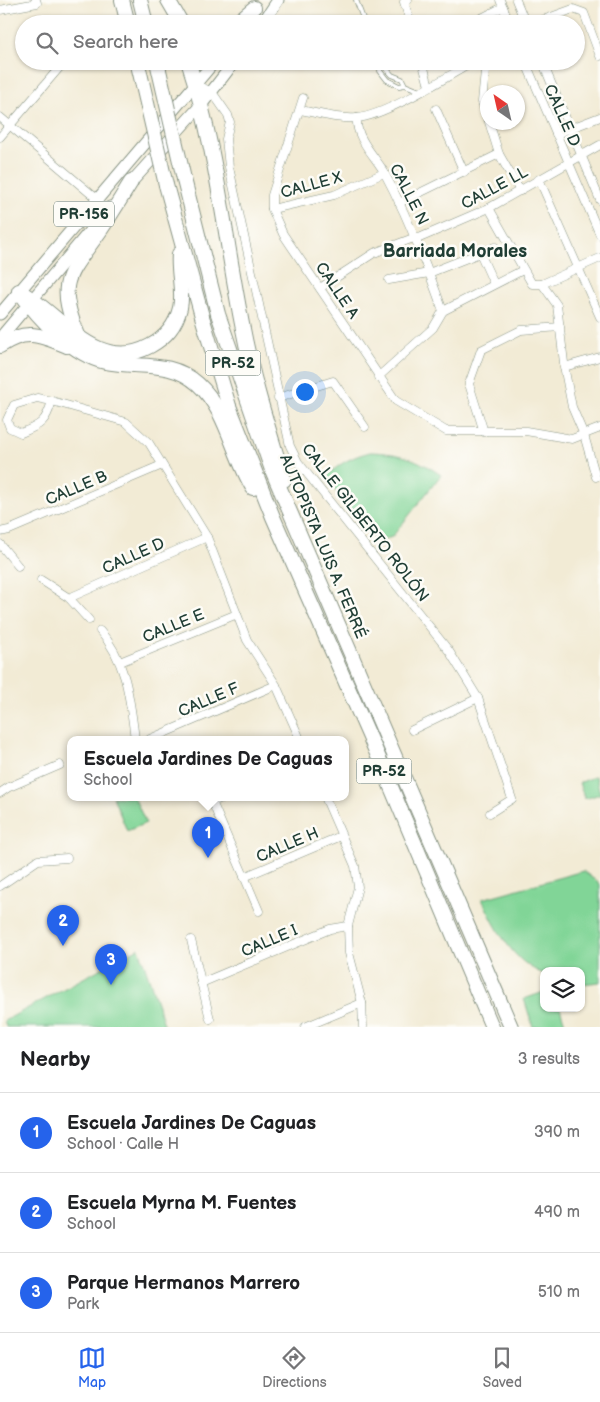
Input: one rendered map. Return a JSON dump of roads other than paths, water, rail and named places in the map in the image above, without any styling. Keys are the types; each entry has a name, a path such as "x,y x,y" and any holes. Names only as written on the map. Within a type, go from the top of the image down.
{"highway":[{"path":"122,0 126,15"},
{"path":"140,0 144,15"},
{"path":"168,0 173,15"},
{"path":"168,0 177,15"},
{"path":"244,15 256,4"},
{"name":"AUTOPISTA LUIS A. FERRÉ","path":"140,70 180,238 229,406 273,517 375,749 492,1027"},
{"name":"AUTOPISTA LUIS A. FERRÉ","path":"158,70 218,314 233,364 272,470 511,1027"},
{"path":"191,70 202,104 243,331 261,403 303,540"},
{"path":"78,344 67,304 67,284 76,262 131,182"},
{"path":"0,346 19,335 34,335 118,354 144,349 164,336 177,319 180,307 180,238"},
{"path":"19,291 78,344 104,362 171,368 182,372 200,385 217,410 251,486 273,517"}],"main road":[{"path":"268,15 278,0"},
{"path":"248,15 256,4"},
{"name":"PR-156","path":"0,314 96,199 208,70"},
{"name":"PR-156","path":"0,338 131,182 202,104 228,70"}],"street":[{"path":"0,10 37,3 36,0"},
{"path":"408,0 404,2 408,15"},
{"path":"516,0 522,15"},
{"path":"484,15 502,4"},
{"path":"557,15 573,9 585,15"},
{"path":"585,16 600,56"},
{"path":"0,137 57,70"},
{"path":"425,70 429,86"},
{"path":"300,110 357,118 388,108 458,70"},
{"path":"484,70 484,85"},
{"name":"CALLE D","path":"529,70 600,235"},
{"name":"CALLE D","path":"546,70 600,200"},
{"path":"196,85 212,92"},
{"name":"CALLE GILBERTO ROLÓN","path":"212,92 228,114 230,122 226,139 229,167 285,430 298,462 449,651 478,698 512,799 490,813"},
{"path":"272,209 272,195 303,98"},
{"path":"436,109 464,172"},
{"path":"556,134 600,117"},
{"path":"0,118 96,199"},
{"name":"CALLE N","path":"357,118 358,133 384,173 417,238 443,311"},
{"path":"491,130 499,154 520,191"},
{"name":"CALLE LL","path":"320,288 374,253 417,238 489,208 600,145"},
{"path":"399,203 499,154"},
{"name":"CALLE X","path":"272,209 334,195 384,173"},
{"path":"539,179 600,317"},
{"path":"489,208 522,270 532,284 542,284 600,258"},
{"name":"CALLE A","path":"272,209 283,234 396,401 446,431 526,431 572,439 600,428"},
{"path":"389,280 429,273 495,247"},
{"path":"480,253 494,284"},
{"path":"378,377 433,328 443,311 522,270"},
{"path":"542,284 557,305 564,367 572,407 584,435 596,477"},
{"path":"484,432 468,384 481,350 521,330 560,327"},
{"path":"564,367 600,357"},
{"path":"278,398 333,382 365,427"},
{"path":"52,401 47,418 40,425 21,433 10,428 6,420 14,405 37,398 52,401 126,422 149,443 207,537 247,640 276,685 299,736"},
{"name":"CALLE B","path":"0,532 10,530 162,464"},
{"name":"CALLE D","path":"69,598 207,537"},
{"path":"0,544 18,566"},
{"path":"41,580 69,598 89,620"},
{"name":"CALLE E","path":"120,662 237,614"},
{"path":"100,631 120,662 130,696 135,736"},
{"name":"CALLE F","path":"157,736 276,685"},
{"path":"412,730 478,698"},
{"path":"0,793 8,787 60,765"},
{"path":"212,801 259,911"},
{"path":"327,801 355,866 358,887 348,926 349,953 362,1003 363,1027"},
{"name":"CALLE H","path":"244,877 341,836"},
{"path":"0,886 38,860 67,858"},
{"name":"CALLE I","path":"201,983 330,929 348,926"},
{"path":"191,940 212,1024"},
{"path":"305,1027 362,1003"}],"lane":[{"path":"356,0 362,15"},
{"path":"380,70 387,80 399,86 406,84"},
{"path":"388,70 392,75 420,91"}],"place":[{"name":"Escuela Jardines De Caguas","path":"208,858"},
{"name":"Escuela Myrna M. Fuentes","path":"63,946"},
{"name":"Parque Hermanos Marrero","path":"111,985"}],"district":[{"name":"Barriada Morales","path":"455,251"}]}
